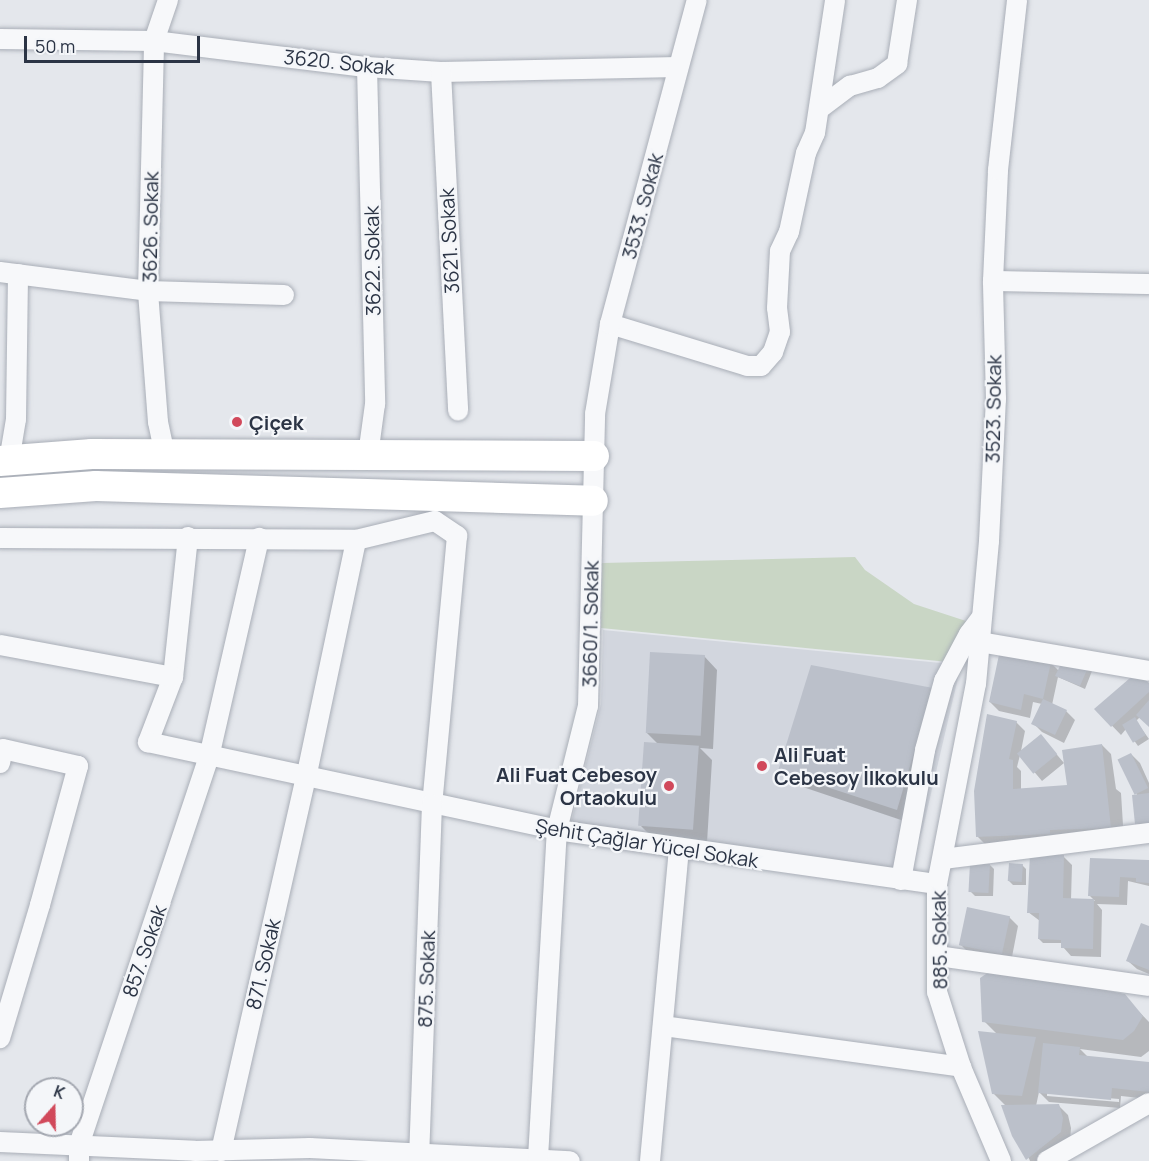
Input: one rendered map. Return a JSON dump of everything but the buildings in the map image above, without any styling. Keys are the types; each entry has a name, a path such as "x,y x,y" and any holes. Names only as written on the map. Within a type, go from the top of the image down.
{"main road":[{"path":"5,461 92,454 594,456"},
{"path":"0,493 96,486 592,501"}],"street":[{"name":"3626. Sokak","path":"165,455 158,422 148,291 154,41 168,0"},
{"name":"3533. Sokak","path":"595,414 610,324 697,0"},
{"path":"610,324 747,366 761,366 773,352 780,332 777,308 780,251 789,232 819,110 821,76 835,0"},
{"path":"819,110 850,86 878,78 897,64 907,0"},
{"name":"3523. Sokak","path":"951,816 976,684 989,541 996,399 993,280 998,170 1017,0"},
{"name":"3620. Sokak","path":"0,39 154,41 368,67 441,72 678,67"},
{"name":"3622. Sokak","path":"368,67 375,404 368,455"},
{"name":"3621. Sokak","path":"441,72 458,411"},
{"path":"5,461 16,419 9,273 148,291 284,295"},
{"path":"993,280 1149,284"},
{"name":"3660/1. Sokak","path":"538,1158 556,830 588,706 595,414"},
{"path":"0,538 188,537 356,540 435,521 457,536 432,804"},
{"path":"0,645 173,677 188,537"},
{"name":"857. Sokak","path":"79,1153 209,757 259,538"},
{"path":"306,777 356,540"},
{"path":"901,880 925,750 944,681 969,634 982,617"},
{"path":"980,642 1149,671"},
{"name":"Şehit Çağlar Yücel Sokak","path":"173,677 148,742 209,757 556,830 937,884"},
{"path":"0,1038 78,766 2,756"},
{"name":"871. Sokak","path":"221,1151 306,777"},
{"name":"875. Sokak","path":"419,1154 432,804"},
{"name":"885. Sokak","path":"951,816 937,884 938,992 961,1067 1000,1161"},
{"path":"943,859 1149,832"},
{"path":"650,1161 679,848"},
{"path":"938,956 1149,986"},
{"path":"663,1026 961,1067"},
{"path":"1047,1161 1149,1103"},
{"path":"0,1142 79,1153 195,1156 221,1151 310,1155 419,1154 439,1158 538,1158 570,1161"}],"shaded area":[{"name":"Ali Fuat Cebesoy İlkokulu","path":"603,630 961,665 923,828 907,877 570,827 601,704"}],"green space":[{"path":"855,557 865,570 914,604 969,622 959,663 601,628 602,563"}],"place":[{"name":"Çiçek","path":"237,422"},
{"name":"Ali Fuat Cebesoy İlkokulu","path":"762,766"},
{"name":"Ali Fuat Cebesoy Ortaokulu","path":"669,786"}]}
